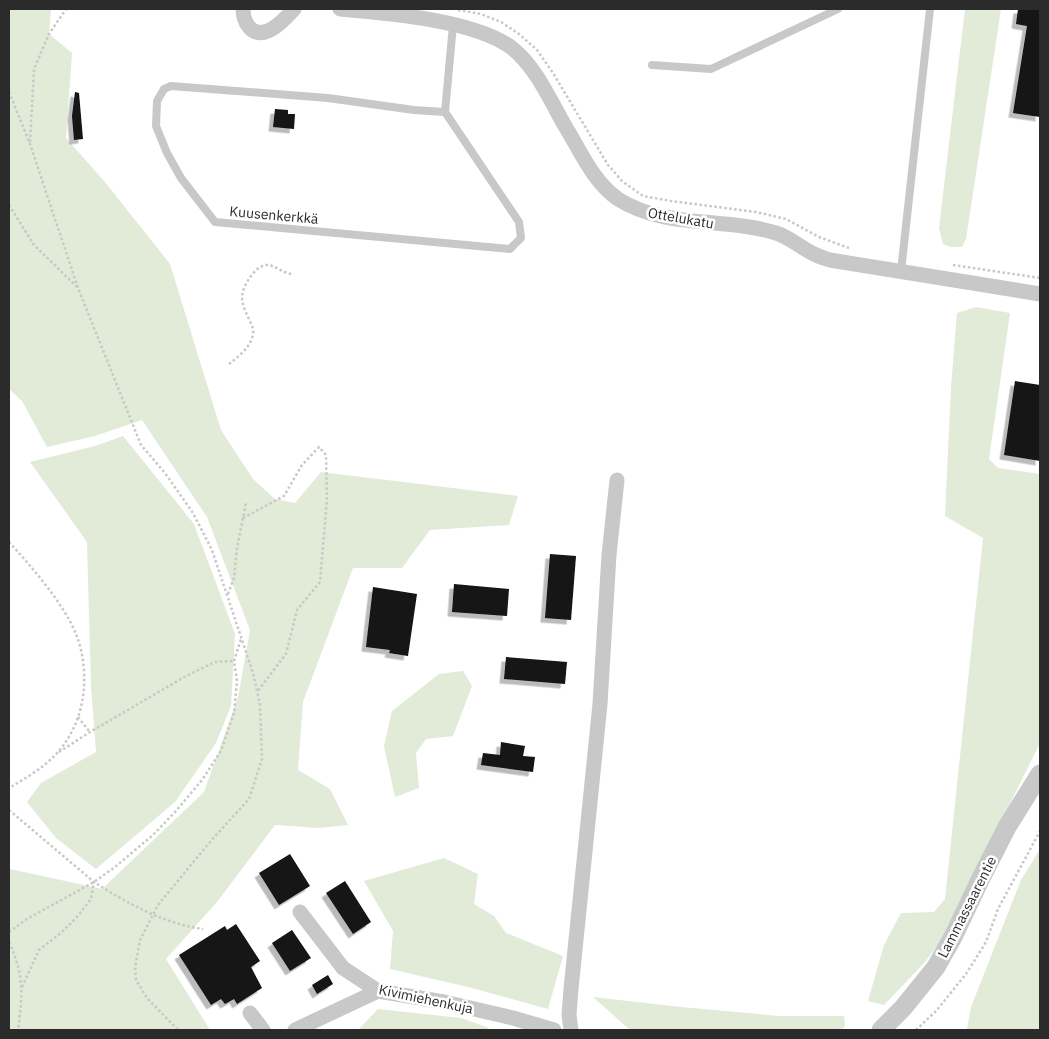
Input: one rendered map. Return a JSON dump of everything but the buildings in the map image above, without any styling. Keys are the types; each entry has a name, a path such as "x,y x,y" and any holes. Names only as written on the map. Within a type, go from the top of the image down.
{"street":[{"path":"243,9 242,17 249,28 256,32 269,31 278,26 294,9"},
{"name":"Ottelukatu","path":"340,9 454,17 512,49 539,81 597,179 617,198 642,211 680,220 754,228 777,233 814,254 830,260 1040,294"},
{"path":"571,1030 571,989 599,713 610,550 617,480"},
{"name":"Lammassaarentie","path":"881,1030 903,1008 936,967 953,937 1007,827 1040,774"},
{"name":"Kivimiehenkuja","path":"300,912 343,968 378,992 452,1004 513,1018 554,1030"},
{"path":"296,1030 378,992"},
{"path":"250,1013 263,1030"}],"lane":[{"path":"652,65 711,69 838,9"},
{"path":"901,272 930,9"},
{"path":"445,112 454,17"},
{"name":"Kuusenkerkkä","path":"171,86 328,98 414,110 445,112 519,222 521,238 510,249 215,222 181,178 167,153 156,126 157,101 164,89 171,86"}],"path":[{"path":"30,144 34,69 49,34 66,9"},
{"path":"454,17 481,14 501,22 519,34 537,50 553,73 608,165 622,181 643,196 756,212 786,219 819,237 851,249"},
{"path":"9,92 30,144 78,288 141,444 165,473 193,513 212,550 253,674 260,705 262,759 249,799 209,843 153,914 140,940 135,968 136,980 147,998 178,1030"},
{"path":"9,205 34,245 78,288"},
{"path":"950,264 1040,278"},
{"path":"229,364 242,354 250,342 253,333 252,326 242,305 241,297 244,286 254,271 264,265 271,265 284,273 292,274"},
{"path":"243,518 284,496 302,465 319,447 326,455 327,499 320,582 297,610 286,654 257,692"},
{"path":"227,596 234,578 246,502"},
{"path":"9,542 32,568 59,604 76,633 84,664 85,693 78,717 69,737 58,753"},
{"path":"9,932 27,919 94,882 153,835 202,780 221,751 234,713 237,681 234,661 241,638"},
{"path":"9,788 90,732 186,676 215,662 234,661"},
{"path":"78,717 90,732"},
{"path":"9,810 94,882 121,899 170,921 203,929"},
{"path":"916,1030 936,1010 966,974 986,942 998,910 1040,831"},
{"path":"22,987 39,950 76,918 91,899 94,882"},
{"path":"9,942 19,967 22,987 18,1030"}],"green space":[{"path":"9,9 51,9 49,34 72,53 66,138 105,182 170,264 221,430 253,479 275,499 295,503 321,472 518,496 509,525 430,530 402,568 353,568 303,702 298,770 330,789 348,825 319,828 275,825 217,902 166,959 210,1030 9,1030 9,867 10,869 102,889 204,792 238,697 250,630 207,517 142,420 95,436 47,447 22,401 9,389"},
{"path":"965,9 1001,9 966,239 962,247 951,247 943,244 939,228"},
{"path":"976,307 1010,313 989,459 998,468 1040,474 1040,743 944,937 925,962 884,1005 868,1001 884,945 901,913 934,912 945,899 983,538 945,516 951,387 957,313"},
{"path":"123,436 194,524 235,634 231,706 216,743 175,802 96,869 56,838 27,802 41,783 96,752 91,686 87,542 30,462 95,446"},
{"path":"463,671 472,686 453,736 426,739 416,753 419,788 395,797 384,746 392,711 439,674"},
{"path":"1040,849 1040,1030 967,1029 971,1007 1021,880"},
{"path":"444,858 478,874 474,904 494,916 506,933 563,956 548,1009 468,987 390,969 393,931 364,881"},
{"path":"593,997 779,1016 844,1016 845,1027 840,1030 630,1030"},
{"path":"378,1009 461,1018 489,1028 486,1030 358,1030"}]}
